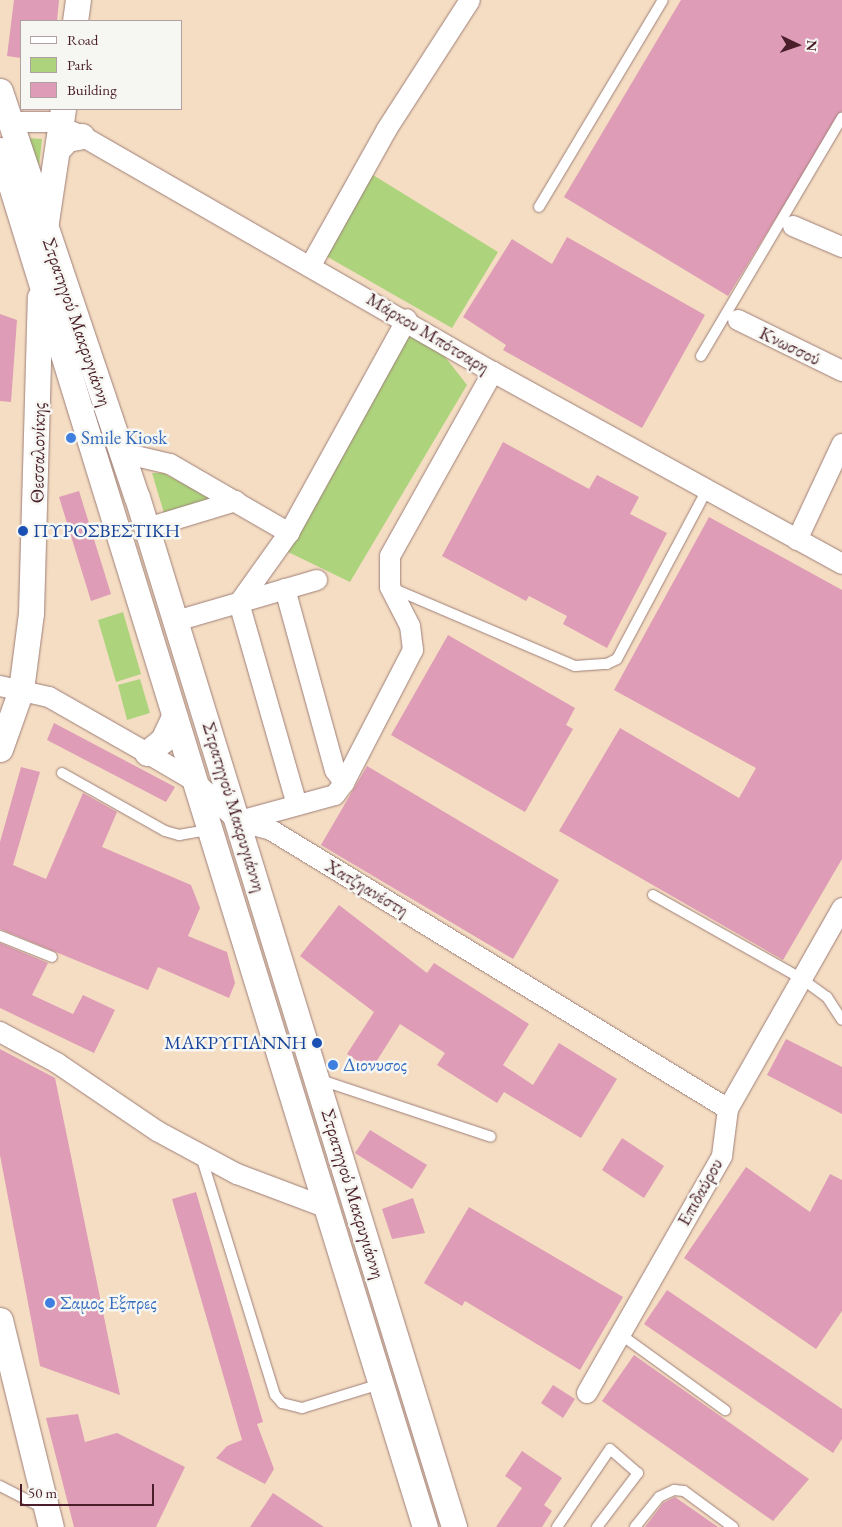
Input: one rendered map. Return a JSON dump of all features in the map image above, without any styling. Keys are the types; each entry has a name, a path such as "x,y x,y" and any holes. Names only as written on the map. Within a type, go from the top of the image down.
{"street":[{"path":"75,20 78,0"},
{"path":"311,265 387,129 470,0"},
{"name":"Στρατηγού Μακρυγιάννη","path":"0,91 10,122 37,235 38,272 208,830 425,1527"},
{"name":"Μάρκου Μπότσαρη","path":"10,122 69,123 407,319 492,372 842,564"},
{"path":"37,235 58,149 69,123"},
{"name":"Στρατηγού Μακρυγιάννη","path":"0,150 37,235 123,453 238,821 454,1527"},
{"path":"794,226 842,247"},
{"name":"Θεσσαλονίκης","path":"0,749 37,512 38,272"},
{"path":"239,603 289,533 407,319"},
{"name":"Κνωσσού","path":"738,320 842,371"},
{"path":"208,830 335,795 344,783 413,650 410,626 390,587 390,556 492,372"},
{"path":"798,540 842,444"},
{"path":"123,453 158,458 289,533"},
{"path":"146,528 236,502"},
{"path":"176,622 317,580"},
{"path":"285,589 335,770 344,783"},
{"path":"239,603 297,805"},
{"name":"Χατζηανέστη","path":"11,688 59,702 193,780 238,821 270,830 728,1109"},
{"path":"147,753 163,740 174,716"},
{"name":"Επιδαύρου","path":"587,1392 722,1156 728,1109 842,908"},
{"path":"0,1032 57,1063 128,1113 201,1155 237,1174 325,1206"},
{"path":"0,1320 9,1382 48,1518"}],"lane":[{"path":"539,207 663,0"},
{"path":"702,356 842,118"},
{"path":"390,587 575,666 607,664 617,659 707,490"},
{"path":"62,773 165,832 179,835 208,830"},
{"path":"653,895 802,979 827,997 842,1020"},
{"path":"0,936 52,956"},
{"path":"317,1079 491,1137"},
{"path":"201,1155 275,1396 282,1403 302,1408 380,1384"},
{"path":"620,1334 725,1410"},
{"path":"558,1527 610,1449 638,1474 598,1527"},
{"path":"0,1486 48,1518"},
{"path":"635,1527 659,1497 674,1490 684,1491 733,1527"}],"green space":[{"path":"27,138 42,139 39,166 36,165"},
{"path":"373,175 498,252 452,328 326,256"},
{"path":"406,330 439,349 467,385 350,582 284,550"},
{"path":"152,473 163,473 216,501 167,523"},
{"path":"123,612 141,674 116,682 98,620"},
{"path":"140,679 150,713 127,720 118,685"}],"building":[{"path":"14,0 59,0 57,20 20,20 20,58 7,56"},
{"path":"681,0 842,0 842,111 728,296 564,197"},
{"path":"567,237 705,315 642,428 503,350 506,345 463,317 512,239 552,264"},
{"path":"0,314 17,320 11,402 0,401"},
{"path":"503,442 589,489 597,475 639,497 630,514 667,533 607,648 563,624 567,616 529,596 526,601 442,556"},
{"path":"79,491 111,594 91,601 59,497"},
{"path":"709,517 842,590 842,859 783,960 559,831 620,728 739,798 756,768 614,690"},
{"path":"448,635 575,708 566,725 573,729 525,812 391,735"},
{"path":"54,723 175,787 166,802 47,740"},
{"path":"367,766 559,880 513,959 321,845"},
{"path":"21,767 40,772 13,865 46,879 83,793 117,812 102,847 191,885 200,908 188,936 227,952 235,983 229,998 158,967 148,990 0,929 0,842"},
{"path":"339,905 427,973 434,963 529,1024 503,1065 533,1085 559,1043 617,1079 581,1138 504,1092 497,1103 437,1065 445,1053 400,1024 371,1070 347,1054 374,1012 300,956"},
{"path":"0,943 48,963 32,995 73,1014 83,995 115,1010 94,1053 0,1008"},
{"path":"786,1039 842,1067 842,1114 767,1075"},
{"path":"0,1049 55,1078 120,1395 40,1366 0,1155"},
{"path":"370,1130 427,1165 412,1189 355,1153"},
{"path":"622,1138 664,1166 644,1198 602,1170"},
{"path":"746,1167 810,1212 830,1174 842,1180 842,1311 816,1349 684,1258"},
{"path":"196,1192 263,1422 257,1424 274,1469 265,1484 216,1458 227,1446 242,1440 172,1199"},
{"path":"413,1198 425,1233 392,1239 382,1209"},
{"path":"469,1207 623,1297 580,1370 465,1301 462,1306 424,1283"},
{"path":"667,1290 842,1409 842,1439 833,1453 644,1324"},
{"path":"634,1355 809,1479 773,1521 602,1401"},
{"path":"553,1385 575,1399 563,1418 541,1403"},
{"path":"78,1414 85,1442 117,1433 185,1467 156,1527 74,1527 46,1418"},
{"path":"522,1451 562,1478 544,1505 552,1511 542,1527 496,1527 522,1488 505,1476"},
{"path":"273,1493 324,1527 250,1527"},
{"path":"675,1497 718,1527 645,1527 663,1503"}],"place":[{"name":"Smile Kiosk","path":"71,438"},
{"name":"ΠΥΡΟΣΒΕΣΤΙΚΗ","path":"23,531"},
{"name":"ΜΑΚΡΥΓΙΑΝΝΗ","path":"317,1043"},
{"name":"Διονυσος","path":"333,1065"},
{"name":"Σαμος Εξπρες","path":"50,1303"}]}
